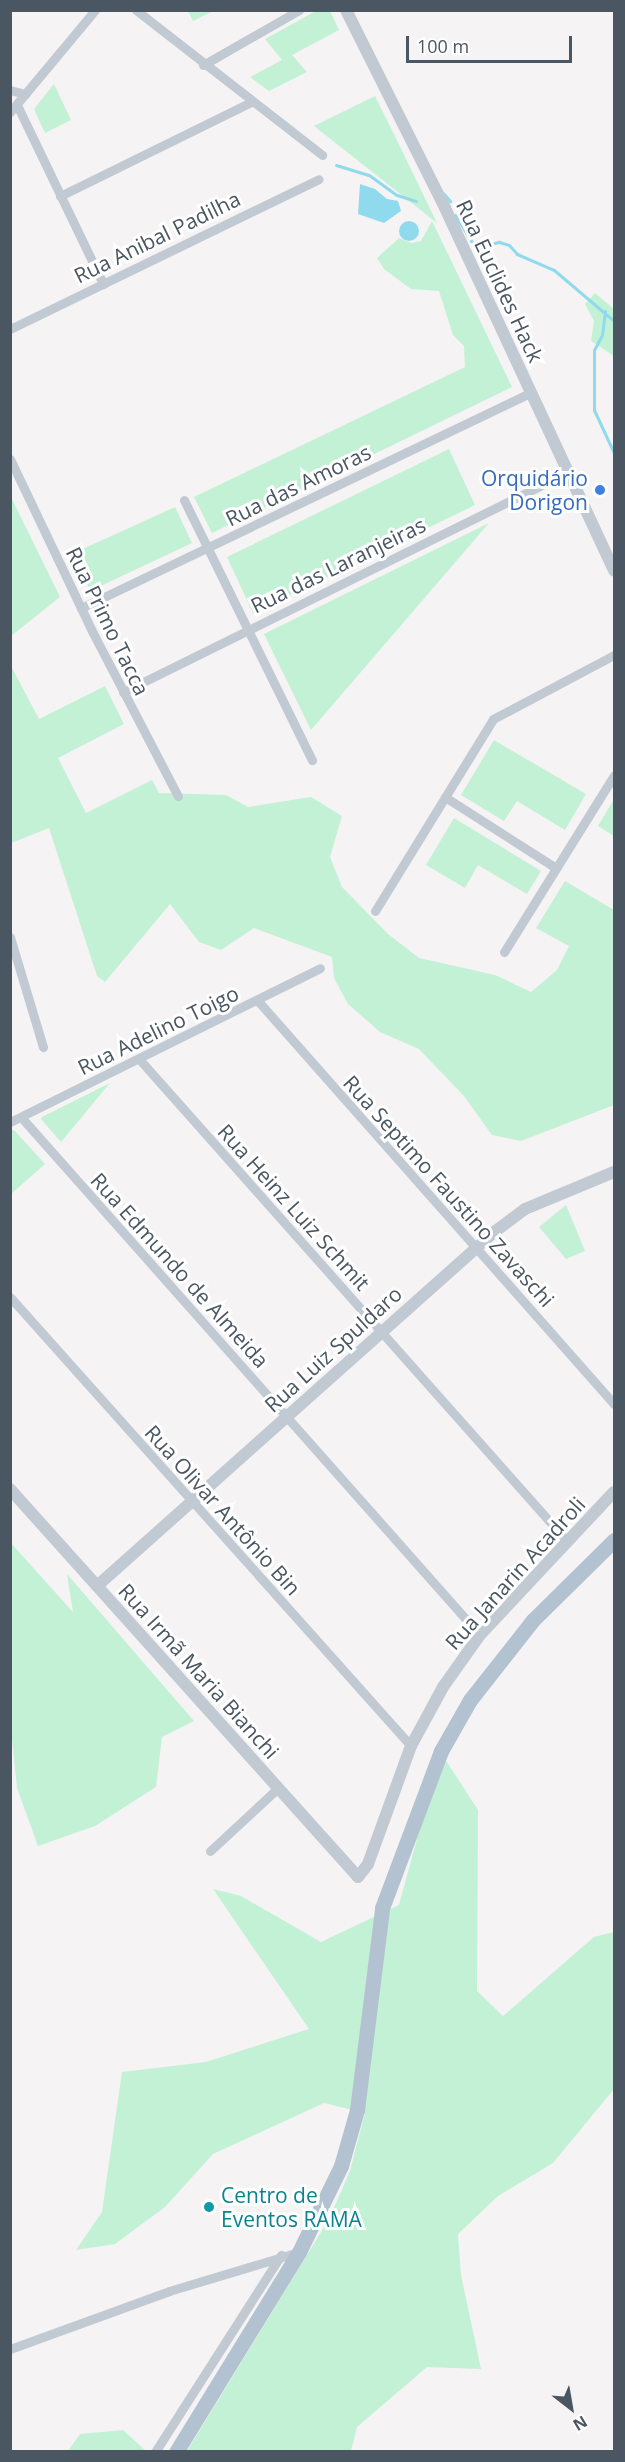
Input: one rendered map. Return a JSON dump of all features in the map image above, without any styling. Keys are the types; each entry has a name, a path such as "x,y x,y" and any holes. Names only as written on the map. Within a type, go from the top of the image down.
{"main road":[{"path":"176,2451 299,2252 324,2205 352,2132 382,1908 427,1780 477,1691 533,1620 615,1540"}],"street":[{"path":"95,10 14,109 103,284"},
{"path":"136,10 250,102 322,155"},
{"path":"203,64 300,10"},
{"name":"Rua Euclides Hack","path":"346,10 615,570"},
{"path":"10,90 25,94"},
{"path":"60,196 250,102"},
{"name":"Rua Anibal Padilha","path":"10,329 319,179"},
{"name":"Rua das Amoras","path":"81,608 531,392"},
{"name":"Rua Primo Tacca","path":"10,459 13,472 123,692 178,796"},
{"name":"Rua das Laranjeiras","path":"123,692 569,472"},
{"path":"184,500 206,549 312,760"},
{"path":"375,911 445,798 482,731 493,718 615,655"},
{"path":"504,952 615,776"},
{"path":"445,798 556,868"},
{"path":"11,938 43,1047"},
{"name":"Rua Adelino Toigo","path":"10,1122 140,1060 320,968"},
{"name":"Rua Septimo Faustino Zavaschi","path":"258,1000 615,1404"},
{"name":"Rua Heinz Luiz Schmit","path":"140,1060 566,1540"},
{"name":"Rua Edmundo de Almeida","path":"21,1118 480,1635"},
{"name":"Rua Luiz Spuldaro","path":"97,1586 476,1248 525,1209 615,1172"},
{"name":"Rua Olivar Antônio Bin","path":"10,1297 190,1502 411,1746"},
{"name":"Rua Irmã Maria Bianchi","path":"10,1489 358,1877"},
{"name":"Rua Janarin Acadroli","path":"358,1877 368,1864 411,1746 443,1687 480,1635 566,1540 615,1492"},
{"path":"210,1851 277,1789"},
{"path":"10,2349 169,2291 281,2255 299,2252"},
{"path":"155,2451 281,2255"}],"green space":[{"path":"188,11 213,11 193,21"},
{"path":"316,11 330,11 339,30 292,55 307,72 269,91 250,77 282,60 265,39"},
{"path":"54,84 71,120 45,133 34,109"},
{"path":"375,96 391,128 437,223 314,126"},
{"path":"432,221 512,387 212,533 194,497 465,367 464,346 453,335 439,291 411,289 384,269 377,258 399,238 411,243 421,241"},
{"path":"595,293 614,309 614,356 591,341 594,321 585,304"},
{"path":"449,449 475,505 253,613 227,557"},
{"path":"11,497 60,597 10,636"},
{"path":"175,507 192,543 90,591 74,553"},
{"path":"489,523 311,730 264,634"},
{"path":"10,664 39,719 105,686 124,724 58,758 86,813 152,780 159,793 226,795 248,807 311,797 342,816 330,857 342,887 388,934 419,958 495,975 531,992 557,970 569,946 536,928 565,881 614,910 614,1105 521,1141 492,1135 464,1096 419,1049 380,1032 348,1004 334,978 332,957 254,928 221,950 199,942 170,904 105,982 97,976 49,828 11,843"},
{"path":"494,740 586,794 565,830 517,801 504,821 461,795"},
{"path":"614,799 614,836 598,826"},
{"path":"454,818 541,871 527,894 478,865 465,888 426,865"},
{"path":"110,1083 61,1142 41,1119 42,1117"},
{"path":"14,1130 45,1164 11,1194 10,1131"},
{"path":"566,1205 585,1251 566,1259 539,1227"},
{"path":"10,1542 73,1612 67,1574 194,1721 162,1737 156,1787 95,1826 38,1846 17,1788 11,1729"},
{"path":"445,1759 478,1810 477,1991 503,2016 594,1937 614,1932 614,2089 553,2163 498,2196 458,2234 461,2275 481,2369 427,2367 357,2427 351,2451 187,2451 329,2219 350,2171 365,2113 324,2103 213,2154 165,2207 115,2244 76,2250 102,2212 122,2072 206,2062 309,2029 213,1889 241,1896 321,1942 399,1905 433,1780"},
{"path":"123,2430 146,2451 68,2451 80,2434"}],"water":[{"path":"360,184 375,189 387,199 398,201 401,211 384,223 358,214"},
{"path":"409,221 416,224 419,231 416,238 409,241 402,238 399,231 402,224"}],"waterway":[{"path":"336,165 369,175 397,195 416,201"},
{"path":"443,193 450,201"},
{"path":"455,215 476,248 499,242 509,245 517,254 554,270 614,321"},
{"path":"605,311 602,335 594,350 594,410 614,453"}],"place":[{"name":"Orquidário Dorigon","path":"600,490"},
{"name":"Centro de Eventos RAMA","path":"209,2207"}]}
